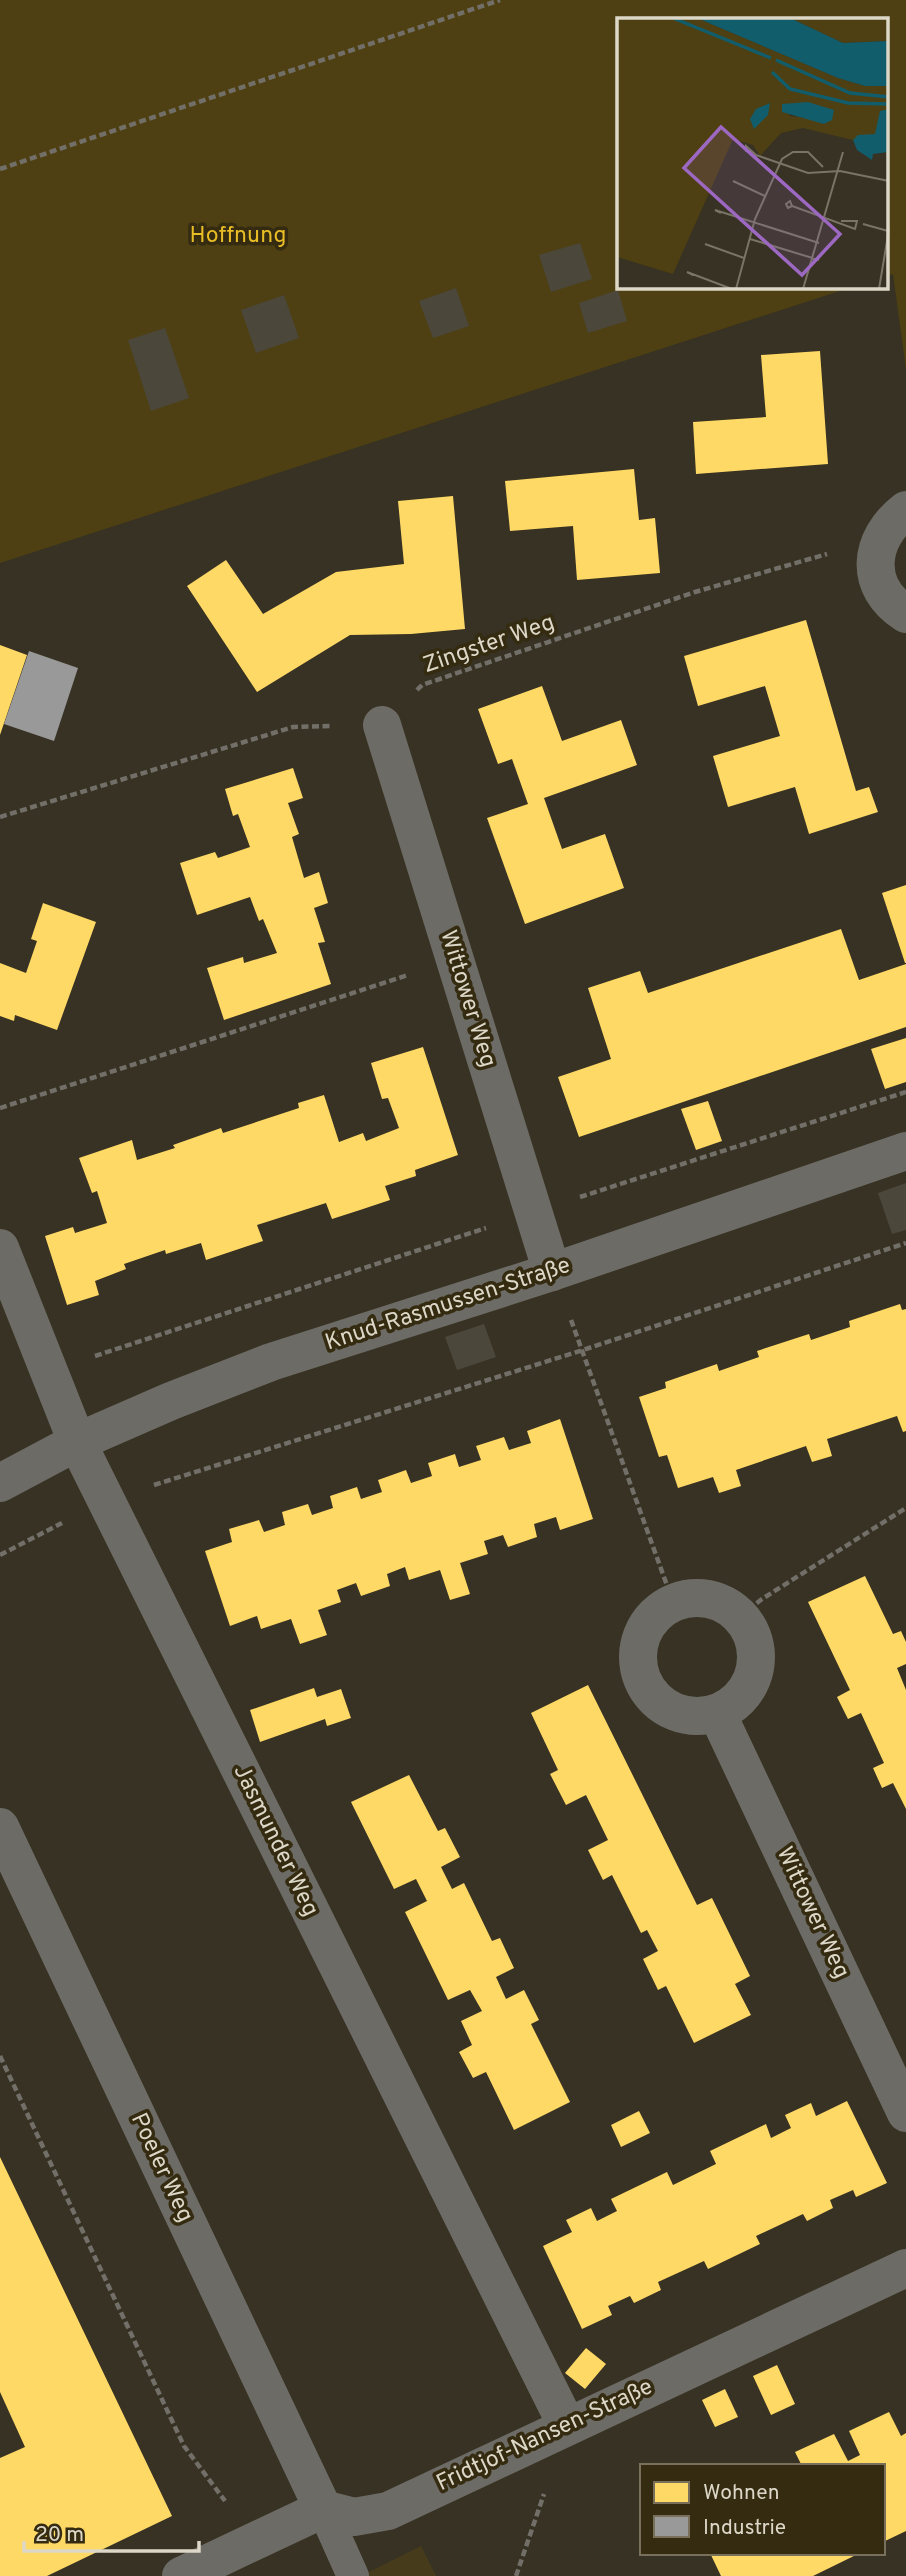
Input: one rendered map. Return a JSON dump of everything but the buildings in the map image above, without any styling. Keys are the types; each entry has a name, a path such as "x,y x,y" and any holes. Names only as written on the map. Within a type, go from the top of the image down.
{"street":[{"path":"906,510 893,520 882,536 878,546 876,572 883,592 895,608 906,614"},
{"name":"Wittower Weg","path":"382,725 552,1272"},
{"name":"Knud-Rasmussen-Straße","path":"0,1483 77,1442 271,1362 552,1272 906,1151"},
{"name":"Jasmunder Weg","path":"0,1248 77,1442 567,2426"},
{"path":"696,1597 716,1601 740,1616 748,1626 756,1646 756,1666 749,1686 735,1702 718,1713 690,1715 663,1706 650,1693 641,1677 639,1640 647,1624 659,1610 673,1602 696,1597"},
{"name":"Wittower Weg","path":"718,1713 906,2113"},
{"name":"Poeler Weg","path":"0,1827 323,2509"},
{"name":"Fridtjof-Nansen-Straße","path":"323,2509 354,2517 388,2511 906,2268"},
{"path":"181,2576 323,2509"}],"lane":[{"path":"323,2509 353,2576"}],"path":[{"path":"0,169 500,0"},
{"name":"Zingster Weg","path":"382,725 422,685 695,592 852,547 878,546"},
{"path":"0,817 293,727 382,725"},
{"path":"0,1108 455,960"},
{"path":"48,1371 906,1092"},
{"path":"0,1555 106,1500 583,1350 906,1243"},
{"path":"552,1272 583,1350 673,1602"},
{"path":"740,1616 762,1599 905,1510"},
{"path":"0,2056 184,2446 255,2541"},
{"path":"516,2576 567,2426"}],"shaded area":[{"path":"421,2546 436,2576 361,2576"}],"green space":[{"name":"Hoffnung","path":"0,0 906,0 906,369 893,274 888,276 888,18 617,18 617,289 846,289 0,563"}]}
